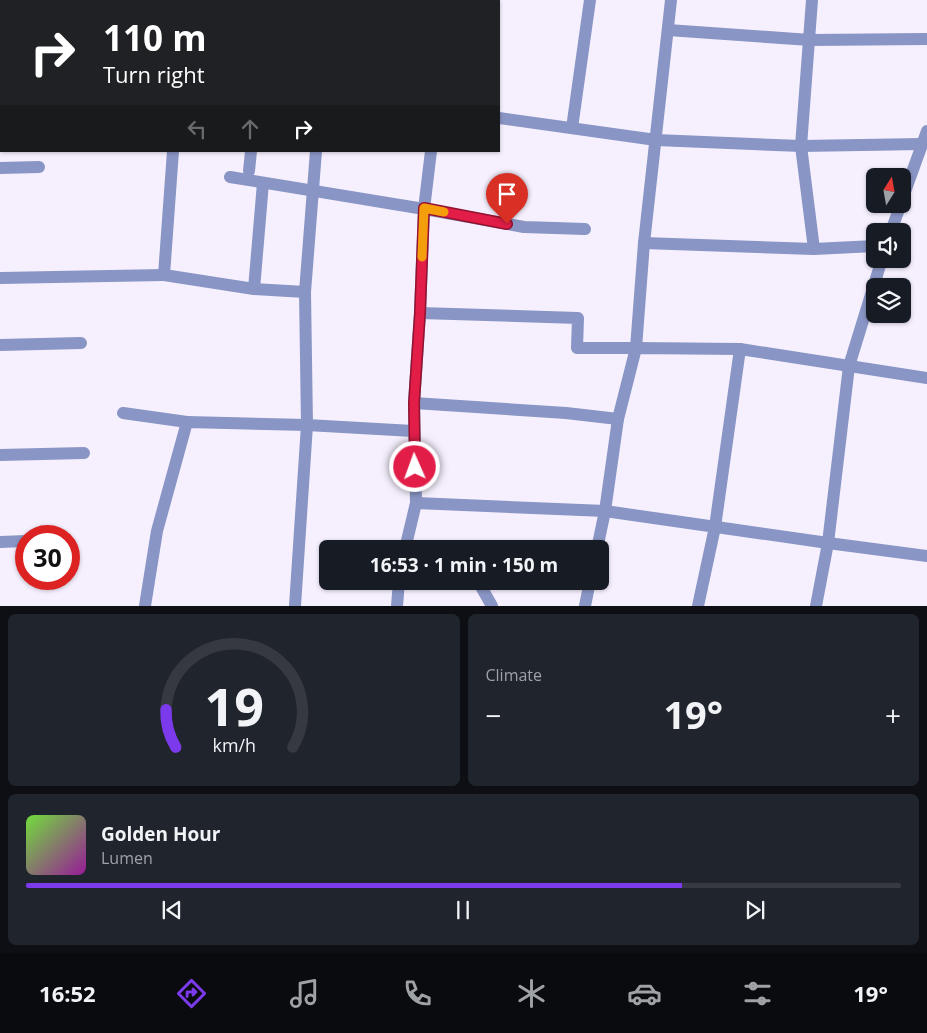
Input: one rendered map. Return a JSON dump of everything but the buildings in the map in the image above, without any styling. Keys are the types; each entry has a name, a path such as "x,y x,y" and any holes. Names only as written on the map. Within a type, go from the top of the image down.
{"street":[{"path":"572,128 590,0"},
{"path":"599,540 605,511 618,419 636,348 644,244 671,0"},
{"path":"812,0 801,146 814,248"},
{"path":"668,30 810,40 927,40"},
{"path":"500,118 656,140 801,146 922,144"},
{"path":"911,175 927,131"},
{"path":"164,275 173,152"},
{"path":"249,171 251,152"},
{"path":"295,606 307,425 305,292 316,152"},
{"path":"408,540 416,503 414,403 424,208 431,152"},
{"path":"0,168 39,167"},
{"path":"230,178 424,208 524,227 585,229"},
{"path":"254,289 263,183"},
{"path":"644,244 814,248 866,246"},
{"path":"816,606 828,543 849,366 879,268"},
{"path":"0,278 164,275 254,289 305,292"},
{"path":"420,313 578,318 577,348 740,349 927,378"},
{"path":"0,345 81,343"},
{"path":"698,606 715,527 740,349"},
{"path":"414,403 566,413 618,419"},
{"path":"123,413 187,422 307,425 414,431"},
{"path":"145,606 157,531 187,422"},
{"path":"0,455 84,453"},
{"path":"416,503 605,511 927,556"},
{"path":"0,542 15,541"},
{"path":"397,606 398,590"},
{"path":"483,590 492,606"},
{"path":"585,606 588,590"}],"slow traffic":[{"path":"422,257 424,208 444,212"}],"route":[{"path":"415,467 414,403 424,208 507,224"}]}
